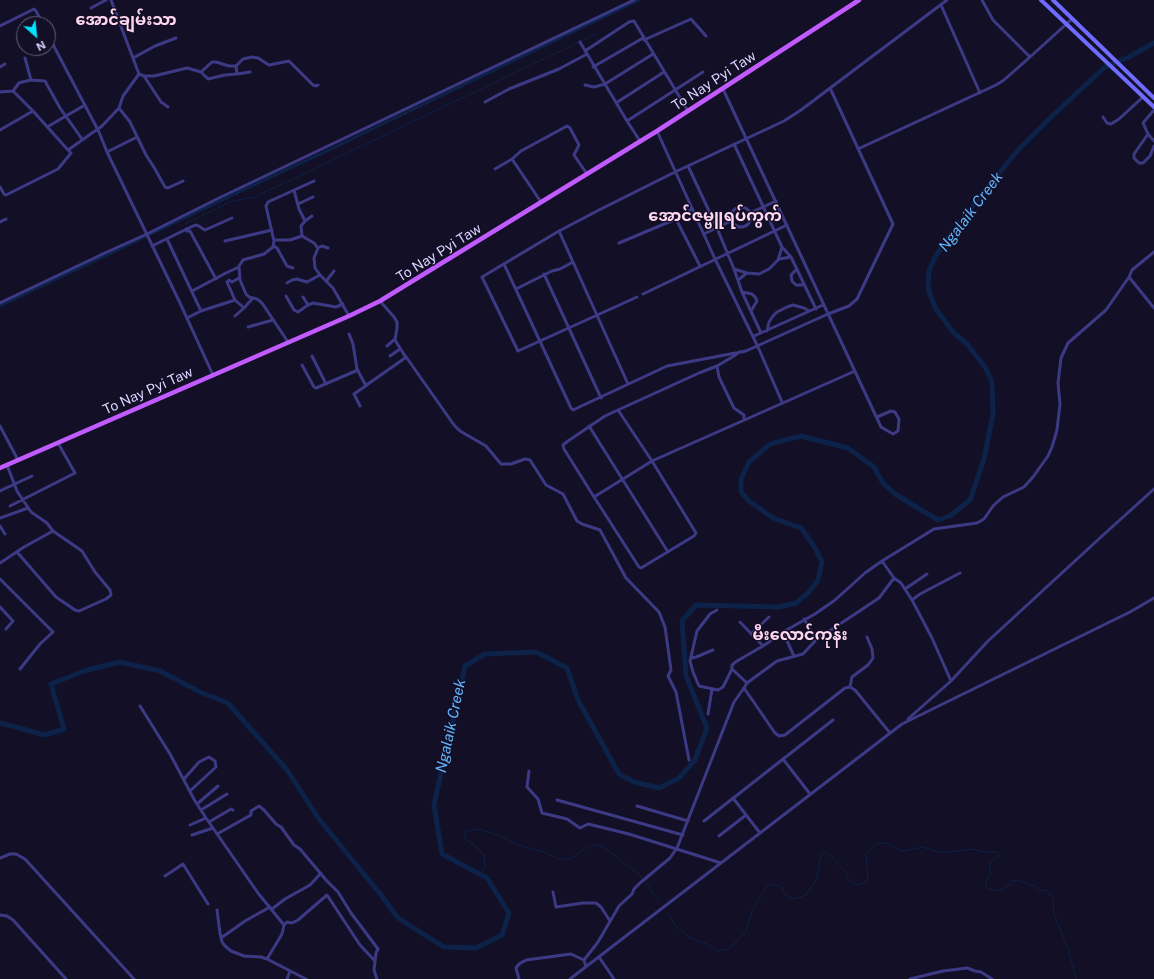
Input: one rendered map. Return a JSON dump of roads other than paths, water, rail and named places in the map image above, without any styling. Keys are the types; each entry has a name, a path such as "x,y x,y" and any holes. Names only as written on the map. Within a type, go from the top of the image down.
{"main road":[{"name":"To Nay Pyi Taw","path":"0,468 350,316 380,301 657,131 859,0"},
{"path":"1041,0 1154,109"},
{"path":"1055,1 1154,98"}],"street":[{"path":"91,8 106,0"},
{"path":"111,0 139,74"},
{"path":"0,304 107,252 147,236 219,198 634,0"},
{"path":"637,297 540,342 517,351 482,281 482,277 559,232 675,172 784,121 801,110 947,0"},
{"path":"982,0 994,20 1030,57"},
{"path":"1051,9 1055,1"},
{"path":"941,5 980,93"},
{"path":"20,16 34,9 38,16"},
{"path":"0,26 16,18"},
{"path":"594,67 644,39 691,19 706,36"},
{"path":"858,149 980,93 1004,80 1072,19"},
{"path":"485,102 509,89 559,69 632,21 688,111"},
{"path":"134,58 158,45 176,38"},
{"path":"580,42 626,121 640,141"},
{"path":"56,50 97,129 213,375"},
{"path":"585,84 594,87 605,84 653,54"},
{"path":"201,72 214,62 236,66 243,59 249,57 258,58 270,65 289,62 313,85 318,85"},
{"path":"25,58 31,80"},
{"path":"0,68 5,64"},
{"path":"236,66 237,74"},
{"path":"139,74 144,76 154,76 187,68 201,72 208,79 250,72"},
{"path":"616,103 664,72"},
{"path":"626,121 703,72"},
{"path":"68,150 106,122 119,108 121,99 139,74"},
{"path":"144,76 161,102 168,107"},
{"path":"0,92 13,91 19,83 31,80 41,80 47,83 65,116 82,139"},
{"path":"504,264 571,409 575,410 667,366 758,347 828,314 849,306 857,299 892,224 830,88"},
{"path":"723,89 882,428 893,434 898,431 900,426 899,419 895,412 891,411 877,417"},
{"path":"0,187 6,195 58,169 71,153 13,91"},
{"path":"1103,117 1107,123 1112,124 1143,98"},
{"path":"47,127 85,105"},
{"path":"119,108 130,122 164,187 168,188 184,181"},
{"path":"1154,109 1143,123 1148,134 1154,141"},
{"path":"0,130 33,111"},
{"path":"495,169 512,159 521,151 567,126 570,128 579,145 574,155 587,174"},
{"path":"657,131 715,259 754,336 782,402"},
{"path":"1148,134 1134,154 1134,158 1139,163 1143,163 1150,156 1154,146"},
{"path":"107,152 137,137"},
{"path":"734,144 782,247 797,269 816,308"},
{"path":"512,159 542,202"},
{"path":"688,166 728,253 742,292 761,333"},
{"path":"288,342 262,302 249,297 246,294 239,278 239,267 243,260 267,253 274,246 266,206 267,203 314,182"},
{"path":"294,190 305,221"},
{"path":"298,204 313,197"},
{"path":"750,213 776,201"},
{"path":"739,207 745,208 750,213 749,223 743,227 736,226 731,221 731,214 739,207"},
{"path":"619,243 676,218 692,209"},
{"path":"302,236 301,226 312,216"},
{"path":"152,246 196,225 205,230 232,218"},
{"path":"676,218 700,266"},
{"path":"0,222 6,219"},
{"path":"704,234 731,221"},
{"path":"643,294 787,225"},
{"path":"186,229 188,232 190,231 216,279"},
{"path":"225,240 272,230"},
{"path":"559,232 628,384"},
{"path":"274,240 290,240 302,236 314,243 318,248"},
{"path":"167,238 201,311"},
{"path":"274,246 277,248 287,266 293,268"},
{"path":"328,248 322,246 318,248 315,254 314,265 343,304 350,316"},
{"path":"734,269 747,273 759,274 770,269 778,260 782,247"},
{"path":"716,610 710,614 697,631 690,661 699,686 718,690 722,688 732,669 732,665 737,661 804,619 815,614 835,600 865,573 882,561 934,529 977,523 984,519 993,506 1003,497 1024,487 1048,456 1057,430 1060,404 1058,383 1061,358 1068,343 1106,310 1129,277 1132,270 1154,252"},
{"path":"778,260 781,258 790,257"},
{"path":"516,289 544,274 573,262"},
{"path":"192,291 239,267"},
{"path":"797,269 791,275 792,281 796,285 805,285"},
{"path":"326,280 334,271"},
{"path":"738,280 747,273"},
{"path":"544,274 601,398"},
{"path":"287,283 297,279 306,282 320,275"},
{"path":"1129,277 1154,308"},
{"path":"239,278 232,282 230,280 227,282 236,300 244,308"},
{"path":"742,292 752,294 755,297 757,302 751,311"},
{"path":"286,296 296,312 302,310 308,305 316,303 336,307 343,304"},
{"path":"304,297 308,305"},
{"path":"235,316 253,298"},
{"path":"187,318 201,311 236,300"},
{"path":"380,301 392,314 397,322 398,328 395,339 387,346"},
{"path":"767,331 768,322 777,312 793,305 809,311"},
{"path":"754,336 823,305"},
{"path":"248,327 273,320"},
{"path":"349,334 353,344 358,370 364,382 367,384"},
{"path":"395,339 400,349 454,425 460,431 486,446 501,464 511,464 525,459 530,460 546,485 563,494 578,521 582,524 600,530 626,578 659,612 665,627 671,670 668,676 676,692 689,760"},
{"path":"390,356 400,349"},
{"path":"618,410 652,461 696,533 694,536 643,568 640,568 594,497 564,447 566,442 589,426 618,410 698,372 717,366 739,352"},
{"path":"360,406 354,394 405,358 404,354"},
{"path":"312,356 326,384"},
{"path":"302,365 315,388 358,370"},
{"path":"717,366 719,377 731,402 734,408 744,415 744,420"},
{"path":"594,497 652,461 782,402 855,371"},
{"path":"0,426 18,460"},
{"path":"589,426 668,552"},
{"path":"10,506 76,473 58,443"},
{"path":"7,465 14,484 28,508 37,517 47,523 53,531 82,551 95,572 110,590 111,595 106,599 79,611 75,610 56,597 17,552"},
{"path":"0,491 32,476"},
{"path":"570,979 902,724 951,681 988,641 1154,489"},
{"path":"0,518 28,508"},
{"path":"0,526 6,534"},
{"path":"0,563 53,531"},
{"path":"882,561 894,578 901,583 912,600 932,638 951,681"},
{"path":"912,600 920,594 960,573"},
{"path":"905,589 927,574"},
{"path":"584,960 598,942 619,906 632,894 634,889 640,883 670,858 678,848 734,702 747,683 777,660 803,654 816,640 879,598 894,578"},
{"path":"0,580 53,632 40,644 20,669"},
{"path":"902,724 1130,612 1154,598"},
{"path":"0,607 12,621 6,629"},
{"path":"751,634 769,617"},
{"path":"804,619 816,640"},
{"path":"740,622 763,646"},
{"path":"783,632 794,656"},
{"path":"850,687 852,677 868,665 873,658 872,649 867,637"},
{"path":"691,658 696,658 713,650"},
{"path":"732,669 747,683"},
{"path":"744,688 779,736 785,735 845,688 850,687 855,690 890,733"},
{"path":"708,714 712,689"},
{"path":"140,706 170,754 206,818 253,887 284,925"},
{"path":"704,821 833,720"},
{"path":"184,779 199,762 209,757 215,761 216,767 191,790"},
{"path":"783,760 810,794"},
{"path":"529,771 526,787 538,799 542,813 567,819 580,828 588,824 678,848 721,863"},
{"path":"198,804 218,786"},
{"path":"201,810 227,794"},
{"path":"733,798 760,833"},
{"path":"557,800 683,835"},
{"path":"217,834 251,815 251,811 260,806 276,824 281,827 294,845 300,849 306,858 338,892 351,913 378,949 376,953 374,970 377,979"},
{"path":"637,806 688,821"},
{"path":"209,822 231,809 233,810"},
{"path":"719,836 746,815"},
{"path":"190,825 206,818"},
{"path":"192,836 213,828"},
{"path":"0,858 10,854 16,854 29,862 134,979"},
{"path":"166,876 183,864 208,904"},
{"path":"221,938 244,921 271,908 310,885 321,873"},
{"path":"553,892 556,907 583,903 596,903 601,906 610,921"},
{"path":"267,959 282,934 284,925 287,922 292,923 298,920 327,895 360,945 375,962"},
{"path":"217,910 221,938 225,946 231,951 244,956 261,957 267,959 306,979"},
{"path":"0,916 7,916 17,923 66,979"},
{"path":"519,979 516,968 519,964 526,960 571,954 584,960 586,967"},
{"path":"598,957 614,979"},
{"path":"910,979 943,971 967,968 981,972 992,979"},
{"path":"287,979 290,971"}],"waterway":[{"path":"0,306 329,150 639,0"},
{"path":"185,224 232,201 255,197 596,34"},
{"name":"Ngalaik Creek","path":"0,723 45,735 64,729 51,684 87,670 120,662 160,671 200,692 228,703 287,770 319,819 398,918 444,947 476,948 502,935 509,913 487,878 442,854 434,805 465,666 485,654 536,652 567,668 578,700 619,774 634,782 659,788 679,778 695,760 707,728 686,676 682,621 696,605 779,607 796,603 808,593 818,580 822,562 814,546 801,528 773,518 749,501 741,492 741,479 749,462 770,444 801,436 848,448 874,467 883,483 895,494 938,520 950,516 970,500 984,459 993,414 992,382 985,367 967,344 953,332 936,309 929,292 929,271 935,257 948,238 984,191 1020,148 1105,67 1129,57 1154,43"},
{"path":"480,874 485,867 484,855 464,838 466,831 478,829 498,835 518,845 544,852 561,860 572,858 587,847 597,844 605,848 641,876 659,901"},
{"path":"668,914 676,926 690,938 707,944 718,951 729,949 746,932 752,910 767,886 774,884 781,887 785,895 794,899 806,895 816,880 822,852 828,853 846,872 848,879 856,885 864,883 868,879 866,855 875,844 887,843 904,851 923,847 938,852 972,849 983,852 997,852 999,856 990,862 990,875 986,881 986,888 997,891 1008,886 1011,881 1018,880 1029,885 1036,886 1036,890 1038,891 1046,890 1049,893 1053,899 1054,914 1068,949 1076,979"}],"district":[{"name":"အောင်ချမ်းသာ","path":"126,20"},
{"name":"အောင်ဇမ္ဗူရပ်ကွက်","path":"715,216"},
{"name":"မီးလောင်ကုန်း","path":"800,635"}]}
